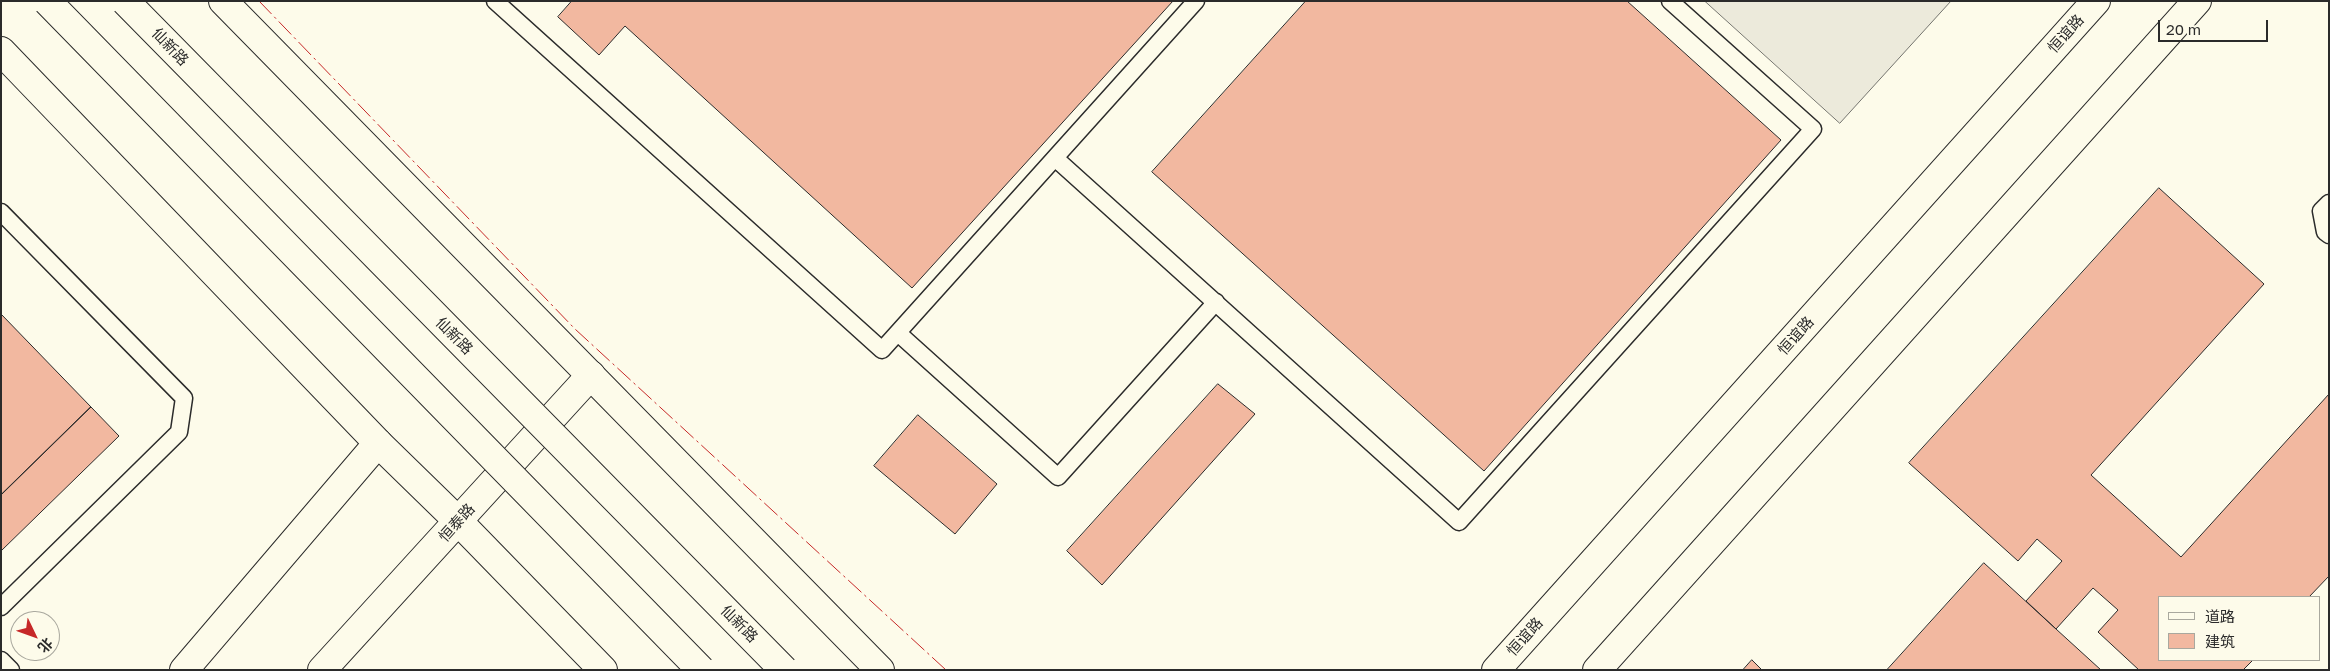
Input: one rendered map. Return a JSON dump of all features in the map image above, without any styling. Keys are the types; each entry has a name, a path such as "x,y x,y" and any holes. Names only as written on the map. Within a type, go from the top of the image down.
{"main road":[{"path":"47,1 701,670"},
{"name":"仙新路","path":"125,1 784,670"},
{"path":"223,1 880,670"},
{"name":"恒谊路","path":"1496,670 2096,1"},
{"path":"1597,670 2197,1"},
{"path":"1,51 378,443 458,521 604,670"},
{"name":"恒泰路","path":"322,670 592,375"},
{"path":"184,670 378,443"}],"lane":[{"path":"495,1 882,350 1196,1"},
{"path":"1055,158 1459,522 1812,129 1670,1"},
{"path":"2329,203 2321,211 2325,232 2329,235"},
{"path":"1,212 184,398 179,432 1,607"},
{"path":"898,333 1058,477 1216,302"},
{"path":"1,660 11,670"}],"shaded area":[{"path":"1705,1 1951,1 1840,123"}],"building":[{"path":"572,1 1173,1 912,288 625,26 599,55 558,17"},
{"path":"1306,1 1627,1 1781,140 1484,471 1152,172"},
{"path":"2159,188 2264,284 2091,475 2181,557 2329,394 2329,576 2310,596 2158,596 2158,661 2252,661 2243,670 2139,670 2098,632 2118,610 2093,588 2056,629 2026,601 2062,561 2037,539 2018,561 1909,463"},
{"path":"1,314 91,407 1,495"},
{"path":"1218,384 1255,414 1102,585 1067,551"},
{"path":"91,407 119,436 1,551 1,495"},
{"path":"918,415 997,484 955,534 874,466"},
{"path":"1984,563 2056,629 2101,670 1887,670"},
{"path":"1752,660 1762,670 1743,670"}],"power":[{"path":"259,1 575,329 946,670"}]}
